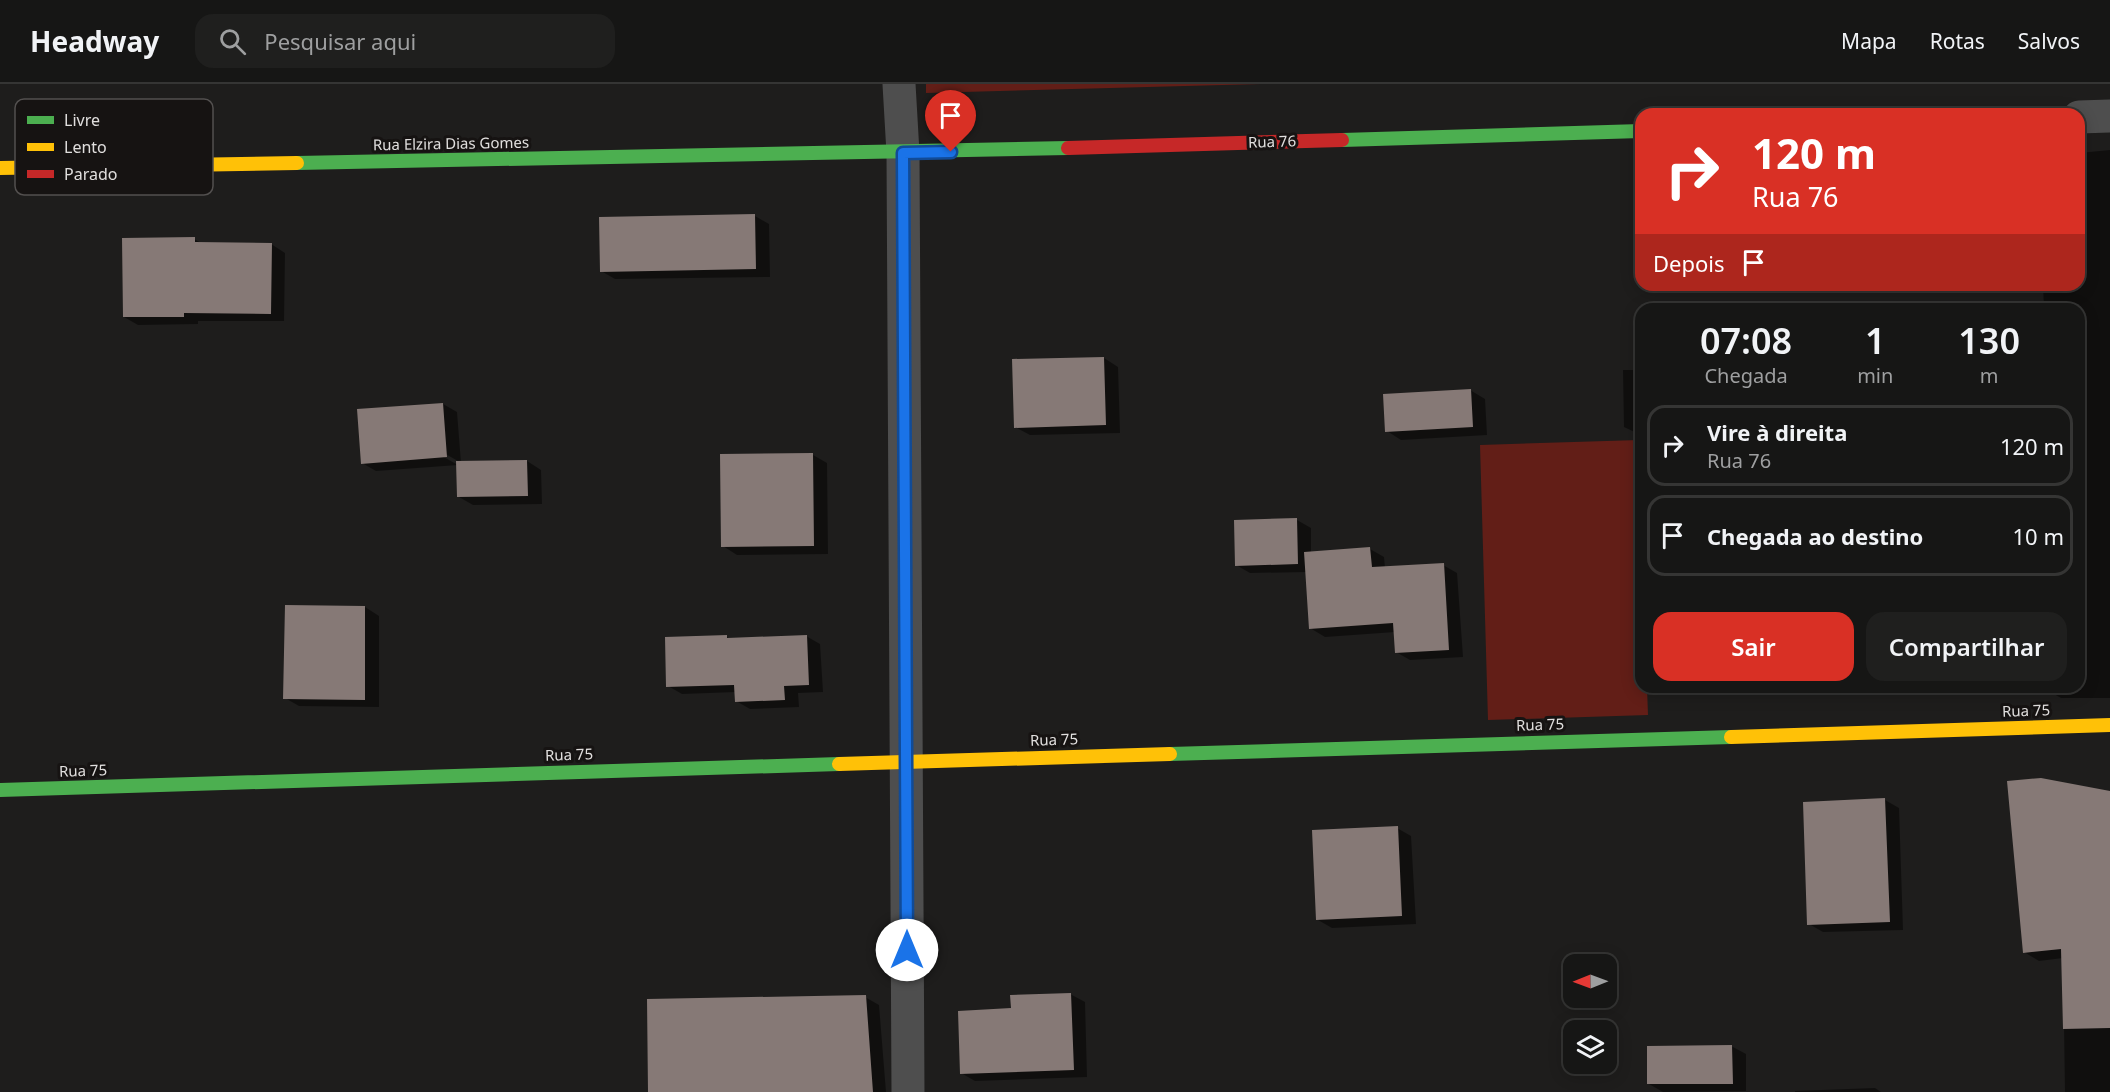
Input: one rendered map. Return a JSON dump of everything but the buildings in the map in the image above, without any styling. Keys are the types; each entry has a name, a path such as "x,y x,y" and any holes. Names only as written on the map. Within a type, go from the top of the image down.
{"street":[{"path":"899,84 903,153 908,1092"},
{"path":"2085,117 2110,116"},
{"name":"Rua 76","path":"903,153 1635,131"},
{"name":"Rua Elzira Dias Gomes","path":"213,164 903,153"},
{"name":"Rua Elzira Dias Gomes","path":"0,168 15,168"},
{"name":"Rua 75","path":"0,790 2110,725"}],"shaded area":[{"path":"926,84 1261,84 926,93"},
{"path":"1635,440 1635,693 1647,693 1648,715 1488,720 1480,445"}],"traffic: fast":[{"path":"1342,140 1635,131"},
{"path":"297,163 1068,148"},
{"path":"1170,754 1731,737"},
{"path":"0,790 839,764"}],"traffic: slow":[{"path":"213,164 297,163"},
{"path":"0,168 15,168"},
{"path":"1731,737 2110,725"},
{"path":"839,764 1170,754"}],"traffic: jam":[{"path":"1068,148 1342,140"}],"route":[{"path":"907,950 903,153 951,152"}]}
